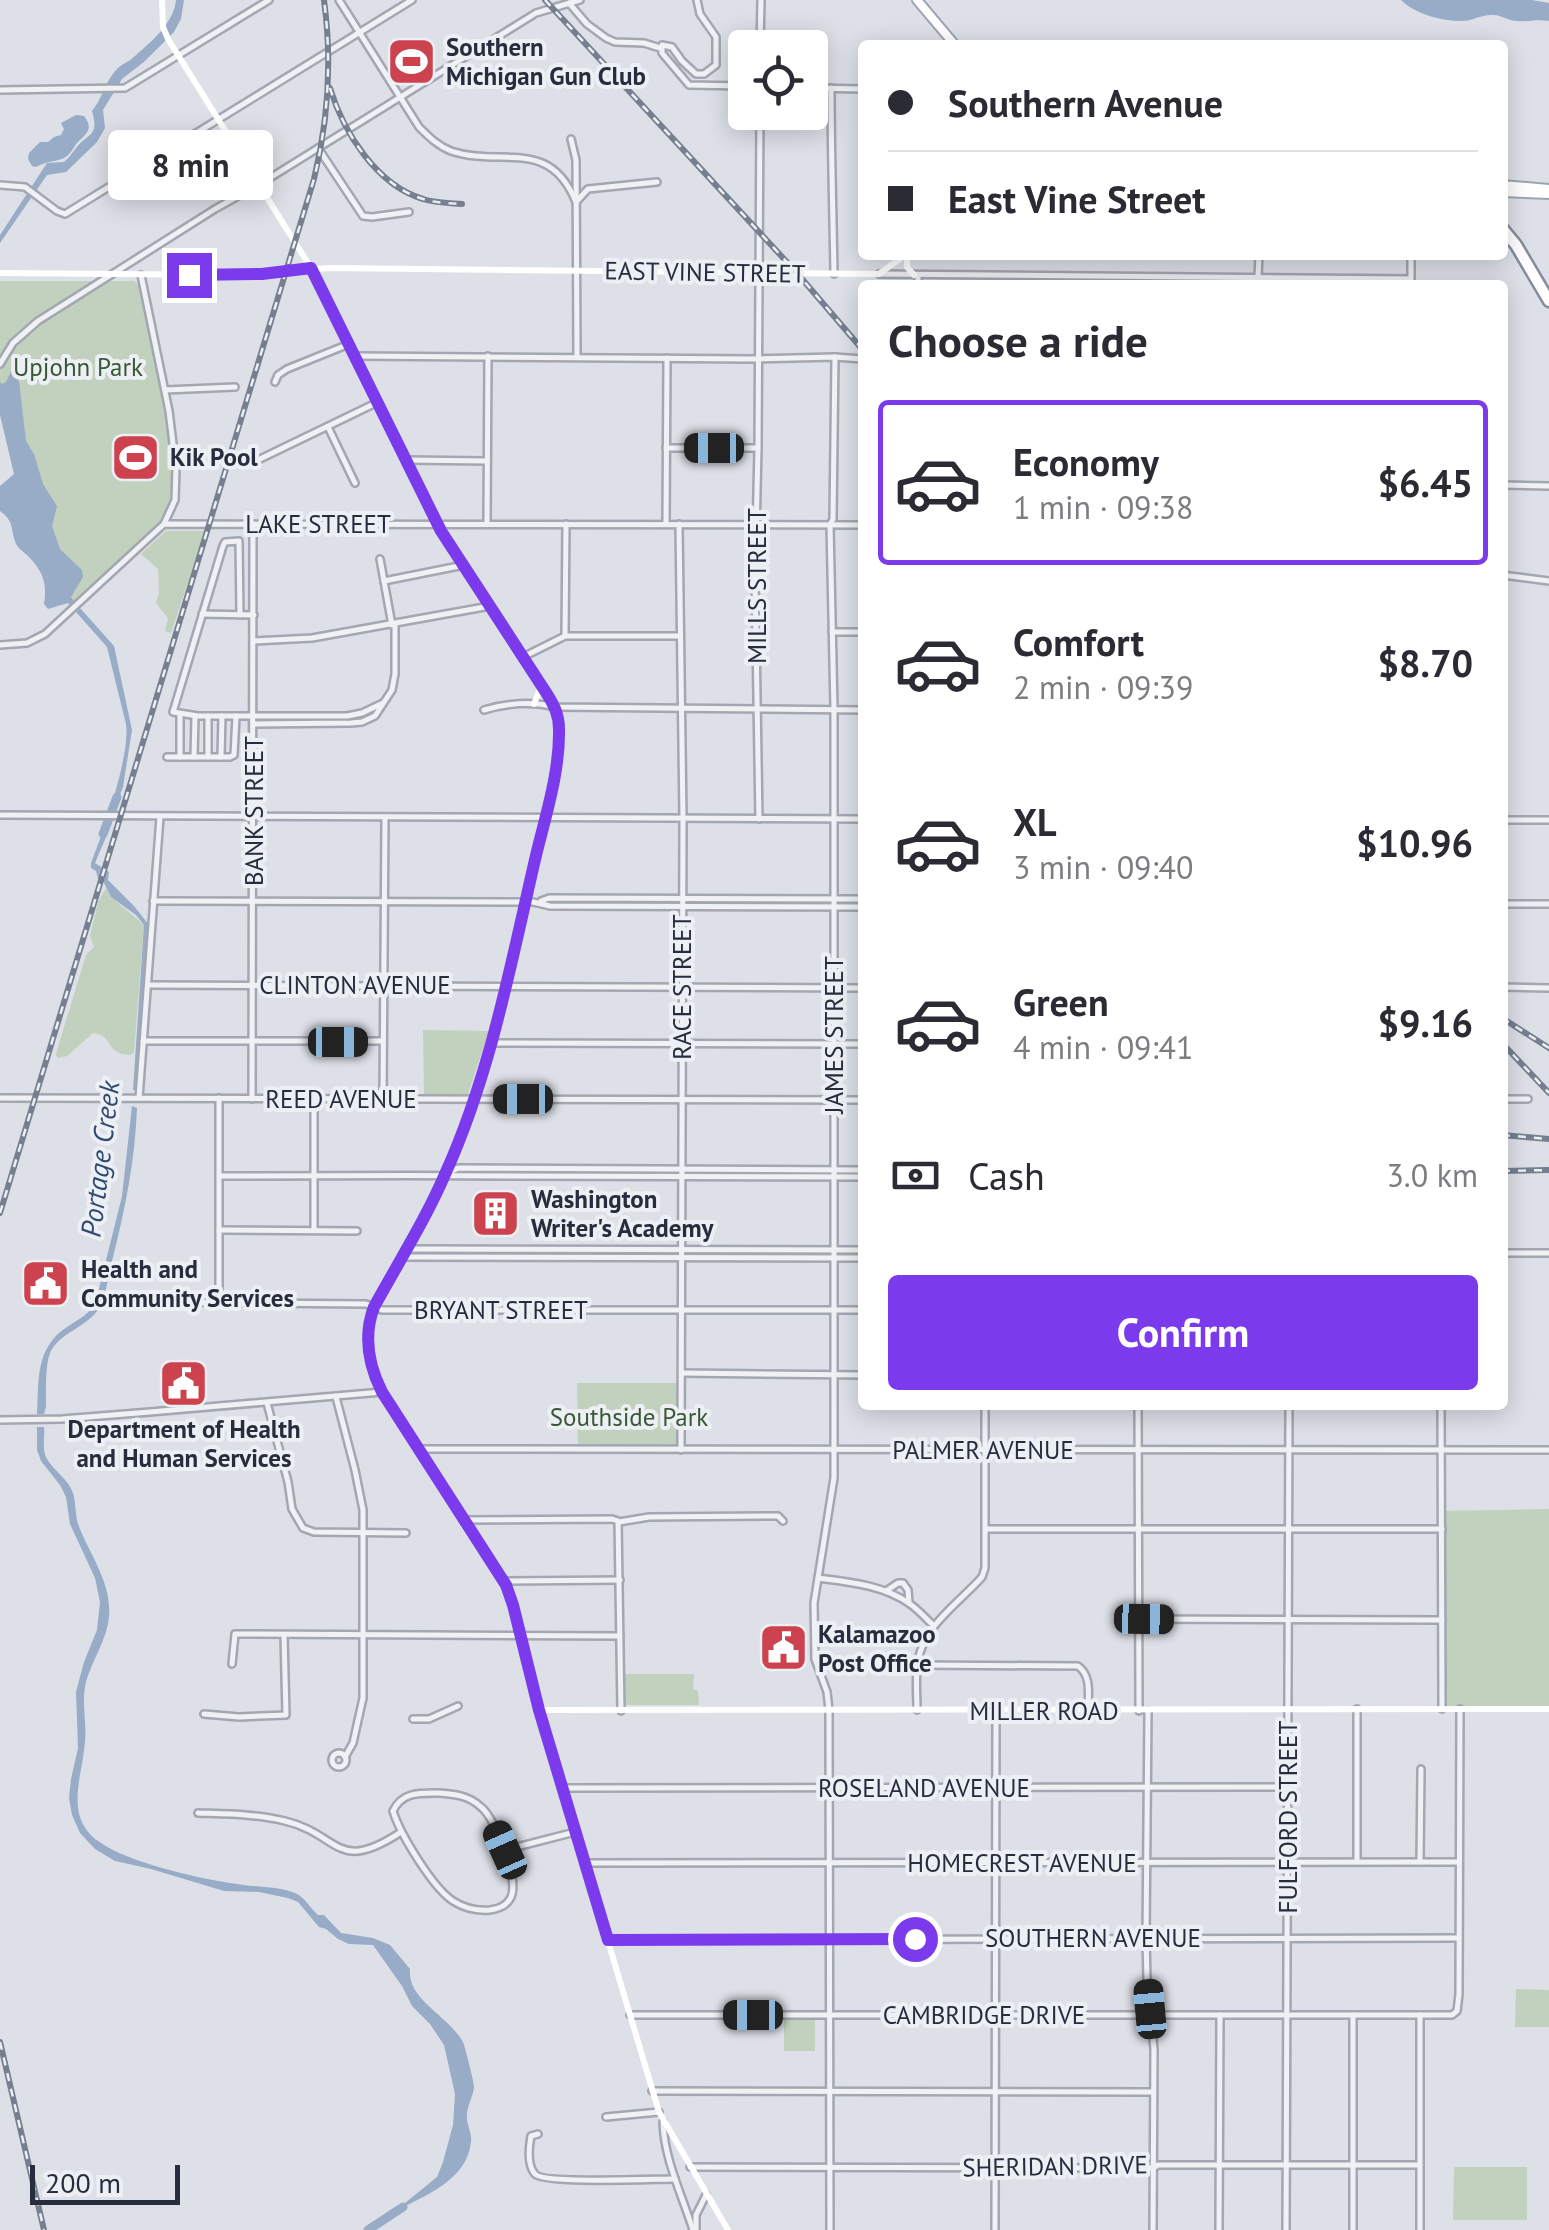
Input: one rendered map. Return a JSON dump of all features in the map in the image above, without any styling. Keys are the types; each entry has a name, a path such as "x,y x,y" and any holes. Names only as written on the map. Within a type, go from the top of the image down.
{"highway":[{"path":"1508,233 1549,301"}],"main road":[{"path":"162,0 168,38 311,268 437,523 541,685 559,721 558,749 545,818 492,1043 445,1175 374,1307 368,1349 382,1392 503,1580 659,2112 728,2230"},
{"path":"917,0 952,40"},
{"path":"1508,188 1549,192"},
{"path":"879,274 899,260"},
{"path":"906,260 907,268 916,275"},
{"name":"EAST VINE STREET","path":"0,273 262,274 311,268 879,274"},
{"path":"534,704 541,685"},
{"name":"MILLER ROAD","path":"539,1710 1549,1709"}],"street":[{"path":"0,90 116,90 130,86 269,0"},
{"path":"339,0 431,140 463,154 520,156 538,161 562,177 576,202"},
{"path":"0,185 21,186 64,214 412,0"},
{"path":"0,364 31,326 215,209 536,13 580,0"},
{"path":"660,48 672,47 696,74 704,74 716,64 716,37 700,14 697,0"},
{"path":"760,30 761,0"},
{"path":"569,3 606,38 660,48 689,86 728,86"},
{"path":"834,274 831,88 858,88"},
{"name":"MILLS STREET","path":"759,819 755,578 760,130"},
{"path":"571,139 576,160 577,357"},
{"path":"318,148 363,216 409,212"},
{"path":"576,202 588,190 657,182"},
{"path":"1258,277 1259,260"},
{"name":"EAST VINE STREET","path":"879,274 1349,280"},
{"path":"0,645 36,640 164,524 173,506 177,485 173,436 142,275"},
{"path":"916,275 917,280"},
{"path":"1041,275 1041,280"},
{"path":"276,382 286,369 349,344"},
{"path":"355,356 858,359"},
{"path":"488,356 488,523"},
{"name":"JAMES STREET","path":"830,2230 829,1710 828,1692 814,1659 814,1603 833,1490 834,1451 834,709 830,525 834,519 835,357"},
{"path":"666,524 667,358"},
{"path":"853,358 858,364"},
{"path":"165,390 235,387"},
{"path":"260,460 378,402"},
{"path":"328,427 355,483"},
{"path":"666,448 758,448"},
{"path":"406,460 487,461"},
{"path":"1508,485 1549,486"},
{"name":"LAKE STREET","path":"164,524 858,525"},
{"name":"BANK STREET","path":"252,1098 253,524"},
{"path":"565,636 566,524"},
{"name":"RACE STREET","path":"679,524 681,1450"},
{"path":"240,615 239,541 225,542 173,712 254,719 362,714 383,703 392,690 395,674 394,624 380,559"},
{"path":"384,581 464,565"},
{"path":"1508,576 1549,580"},
{"path":"254,642 302,640 490,606"},
{"path":"202,614 254,615"},
{"path":"832,632 858,632"},
{"path":"523,657 565,636 680,636"},
{"path":"484,710 534,704 858,710"},
{"path":"180,714 180,757"},
{"path":"194,716 194,757"},
{"path":"208,716 208,757"},
{"path":"221,757 222,716"},
{"path":"168,757 234,755 236,716"},
{"path":"0,815 858,820"},
{"path":"136,1098 160,816"},
{"path":"383,1100 385,817"},
{"path":"1508,820 1549,820"},
{"path":"153,901 538,902 550,906 858,900"},
{"path":"834,903 858,907"},
{"path":"1508,904 1549,904"},
{"name":"CLINTON AVENUE","path":"148,985 858,988"},
{"path":"1508,987 1549,988"},
{"path":"143,1041 383,1042"},
{"path":"492,1043 858,1044"},
{"name":"REED AVENUE","path":"0,1098 858,1100"},
{"path":"219,1098 219,1302"},
{"path":"314,1099 314,1230"},
{"path":"1508,1099 1528,1099"},
{"path":"220,1176 858,1173"},
{"path":"220,1230 356,1230"},
{"path":"404,1253 858,1254"},
{"path":"1508,1253 1549,1253"},
{"name":"BRYANT STREET","path":"141,1299 366,1304 382,1310 858,1310"},
{"path":"682,1374 858,1374"},
{"path":"0,1420 382,1392"},
{"path":"336,1398 361,1492 363,1531 363,1698 346,1757"},
{"path":"267,1402 292,1510 303,1528 314,1532 406,1533"},
{"path":"917,1710 917,1665 925,1640 982,1577 985,1568 986,1410"},
{"path":"1138,1410 1138,1619 1147,1788 1146,1938 1154,2049 1153,2230"},
{"name":"FULFORD STREET","path":"1286,2230 1289,1410"},
{"path":"1441,1410 1442,1710"},
{"name":"PALMER AVENUE","path":"417,1449 1549,1450"},
{"path":"463,1520 778,1516 783,1521"},
{"path":"619,1521 620,1711"},
{"path":"986,1529 1442,1528"},
{"path":"818,1578 886,1591 909,1603 934,1626"},
{"path":"503,1580 620,1580"},
{"path":"886,1591 902,1583 908,1590 909,1603"},
{"path":"1138,1619 1442,1620"},
{"path":"232,1664 235,1634 620,1636"},
{"path":"204,1714 286,1715 284,1634"},
{"path":"917,1665 1078,1666 1088,1679 1088,1711"},
{"path":"413,1719 429,1720 458,1706"},
{"path":"1357,1709 1358,1862"},
{"path":"1458,1938 1460,1710"},
{"path":"995,2230 996,1711"},
{"path":"1420,1862 1421,1769"},
{"name":"ROSELAND AVENUE","path":"562,1788 1286,1786"},
{"path":"412,1794 456,1794 471,1799 485,1810 505,1850 512,1896 500,1908 475,1910 454,1902 444,1894 401,1832 393,1811 400,1800 412,1794"},
{"path":"198,1813 281,1820 310,1830 349,1852 377,1847 401,1832"},
{"path":"505,1850 575,1832"},
{"name":"HOMECREST AVENUE","path":"584,1863 1459,1862"},
{"name":"SOUTHERN AVENUE","path":"608,1940 1458,1938"},
{"name":"CAMBRIDGE DRIVE","path":"630,2015 1448,2015 1456,2011 1459,1994 1458,1938"},
{"path":"1220,2015 1220,2230"},
{"path":"1353,2015 1353,2230"},
{"path":"1420,2015 1420,2230"},
{"path":"652,2091 1154,2092"},
{"path":"606,2117 659,2112"},
{"path":"663,2122 675,2179 695,2230"},
{"path":"534,2135 530,2154 536,2176 560,2180 675,2179"},
{"name":"SHERIDAN DRIVE","path":"690,2166 1420,2165"},
{"path":"695,2230 696,2215 706,2195"}],"green space":[{"name":"Upjohn Park","path":"0,281 134,281 141,287 169,433 172,489 167,508 150,534 76,602 72,600 0,382"},
{"path":"166,531 205,531 171,633 165,631 168,618 156,603 158,569 141,554"},
{"path":"106,888 144,925 134,1052 116,1052 104,1038 93,1033 67,1056 58,1058 86,955 94,947 90,936 98,902"},
{"path":"423,1030 489,1031 468,1094 424,1095"},
{"name":"Southside Park","path":"577,1383 682,1383 681,1450 578,1450"},
{"path":"1549,1509 1549,1709 1442,1709 1441,1511"},
{"path":"624,1674 694,1674 693,1689 698,1691 699,1705 625,1705"},
{"path":"1516,1989 1549,1990 1549,2027 1515,2027"},
{"path":"784,2018 815,2018 815,2051 784,2051"},
{"path":"1454,2167 1527,2167 1527,2220 1453,2220"}],"water":[{"path":"176,0 184,0 174,32 122,79 103,110 105,128 97,142 66,172 47,175 0,243 0,235 47,163 64,162 92,133 92,111 112,75 161,31"},
{"path":"1401,0 1532,0 1549,3 1549,21 1514,21 1493,15 1466,21 1446,20 1421,13"},
{"path":"76,115 84,116 89,128 70,153 32,166 29,153 40,142 61,135 61,123"},
{"path":"13,367 19,381 26,441 43,484 57,506 52,526 60,549 82,570 83,577 71,597 74,601 48,609 41,574 18,547 9,520 0,511 0,486 14,474 0,415 0,382 6,382"},
{"path":"80,608 114,646 132,730 123,787 115,808 111,808 124,755 126,724 107,647 76,612"},
{"path":"106,823 112,823 95,863 109,872 108,880 149,925 138,1090 133,1090 144,925 111,897 91,868"},
{"path":"132,1106 137,1108 132,1166 104,1295 95,1313 61,1339 50,1353 46,1407 44,1414 37,1414 39,1377 49,1345 96,1301 122,1196"},
{"path":"37,1427 44,1427 46,1457 73,1493 78,1524 103,1580 109,1604 105,1634 85,1690 85,1742 78,1808 88,1831 111,1849 147,1864 210,1880 297,1894 341,1933 390,1945 410,1969 421,1998 463,2042 474,2087 467,2114 471,2138 468,2155 462,2167 442,2186 394,2212 437,2177 453,2125 455,2094 444,2045 412,2006 373,1945 349,1944 338,1939 319,1927 298,1902 288,1898 224,1891 115,1861 95,1849 80,1833 69,1798 78,1748 76,1692 97,1630 100,1602 95,1578 70,1524 66,1497 37,1450"}],"waterway":[{"name":"Portage Creek","path":"103,834 117,797"},
{"path":"368,2230 403,2207"}],"railway":[{"path":"0,1213 314,179 327,90 324,0"},
{"path":"545,0 858,344"},
{"path":"330,88 353,138 390,182 423,199 462,204"},
{"path":"1508,1022 1549,1048"},
{"path":"1508,1049 1549,1093"},
{"path":"1508,1136 1549,1139"},
{"path":"1508,1171 1549,1170"},
{"path":"0,2042 44,2230"}],"place":[{"name":"Southern Michigan Gun Club","path":"411,61"},
{"name":"Kik Pool","path":"135,457"},
{"name":"Washington Writer's Academy","path":"496,1213"},
{"name":"Health and Community Services","path":"46,1283"},
{"name":"Department of Health and Human Services","path":"184,1383"},
{"name":"Kalamazoo Post Office","path":"783,1648"}],"route":[{"path":"189,275 262,274 311,268 441,531 558,715 558,749 546,811 492,1043 445,1175 374,1307 368,1343 370,1363 382,1392 506,1585 608,1940 915,1939"}]}
